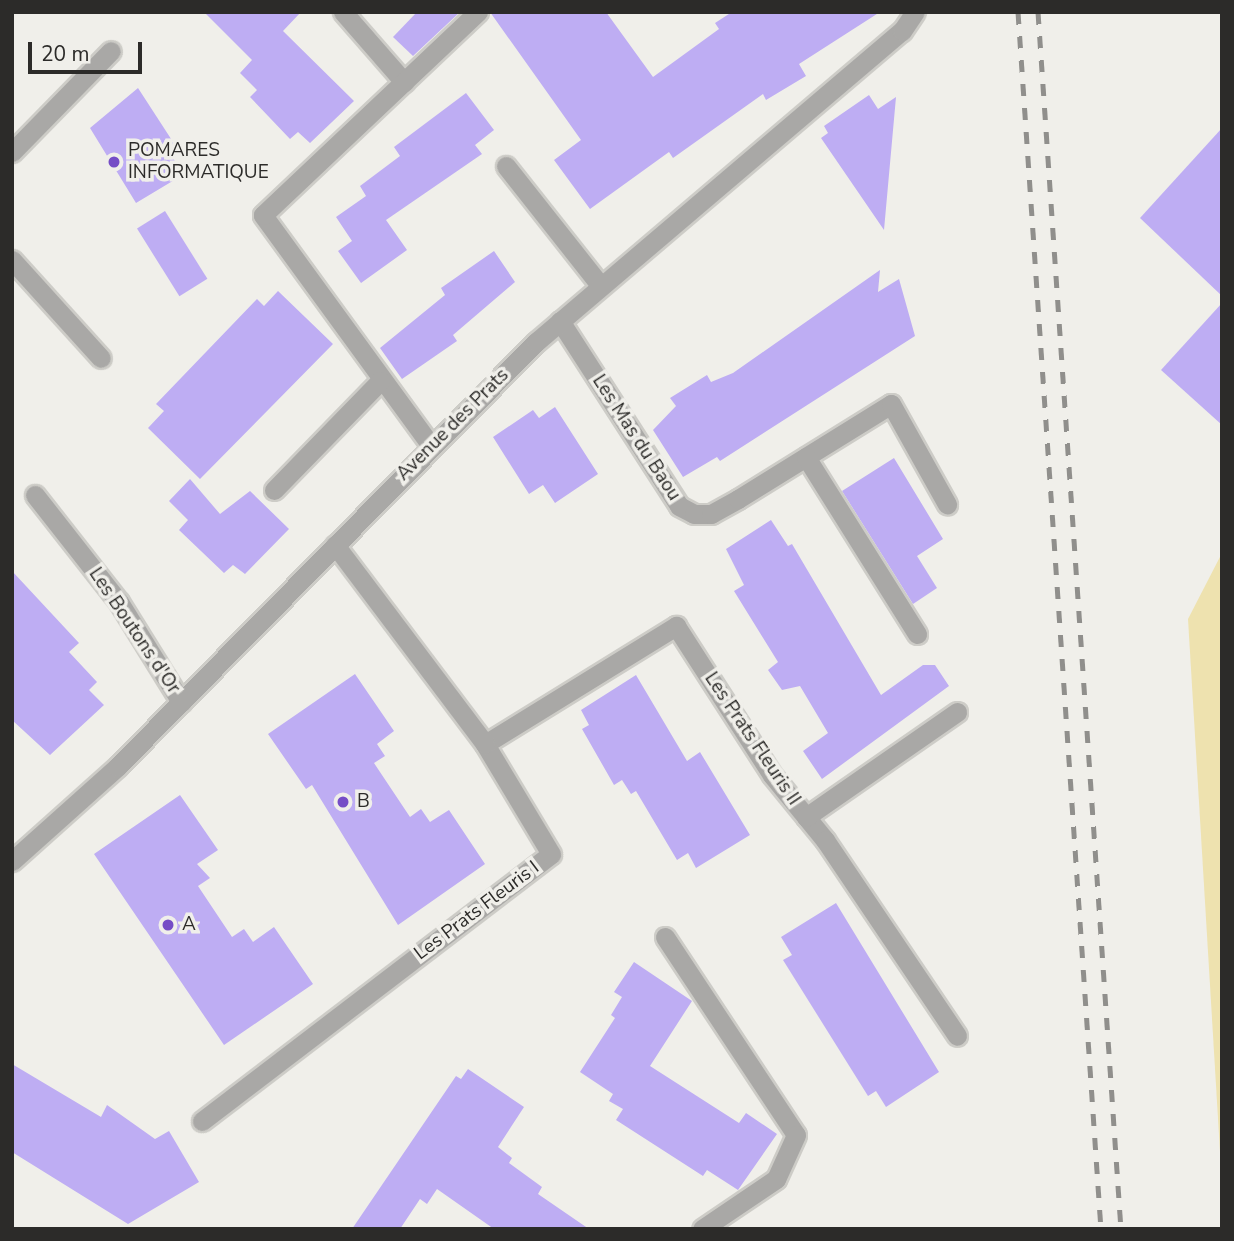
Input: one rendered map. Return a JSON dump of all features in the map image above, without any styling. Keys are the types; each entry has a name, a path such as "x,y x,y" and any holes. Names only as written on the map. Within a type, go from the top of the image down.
{"street":[{"path":"343,12 404,82"},
{"path":"432,447 380,382 263,215 478,12"},
{"name":"Avenue des Prats","path":"12,861 181,702 560,321 902,31 915,12"},
{"path":"12,152 111,51"},
{"path":"506,166 600,285"},
{"path":"12,260 101,358"},
{"name":"Les Mas du Baou","path":"560,321 679,506 711,514 891,404 947,504"},
{"path":"274,490 380,382"},
{"path":"806,457 917,634"},
{"name":"Les Boutons d'Or","path":"35,495 119,601 181,702"},
{"name":"Les Prats Fleuris I","path":"202,1122 551,854 485,744 335,545"},
{"name":"Les Prats Fleuris II","path":"485,744 676,625 957,1036"},
{"path":"806,817 957,712"},
{"path":"665,937 796,1135 776,1179 702,1229"}],"shaded area":[{"path":"1222,553 1222,1185 1188,619"}],"building":[{"path":"204,12 301,12 283,31 354,101 310,143 298,132 290,139 250,97 257,90 240,73 252,60"},
{"path":"417,12 460,12 413,56 393,37"},
{"path":"490,12 606,12 653,77 719,29 715,23 732,12 880,12 799,64 806,76 766,100 763,94 673,158 669,152 590,209 554,160 581,140"},
{"path":"138,88 175,145 168,150 178,166 172,171 176,179 136,203 90,128"},
{"path":"466,93 494,130 475,145 482,154 386,220 407,250 361,283 338,251 352,241 336,217 366,196 360,186 400,156 394,147"},
{"path":"869,95 878,109 896,97 884,230 821,138 828,133 824,126"},
{"path":"1222,128 1222,296 1140,218"},
{"path":"165,211 207,279 179,296 137,228"},
{"path":"494,251 515,282 453,335 457,341 402,379 380,348 445,295 441,288"},
{"path":"880,270 878,292 899,279 915,336 720,461 717,457 683,477 653,430 676,406 670,398 707,375 711,382 733,373"},
{"path":"278,291 333,344 200,479 148,428 164,411 156,404 257,299 264,306"},
{"path":"1222,303 1222,425 1161,370"},
{"path":"555,407 598,474 555,503 543,485 529,494 493,437 533,410 539,418"},
{"path":"894,458 943,539 917,556 937,588 913,604 842,491"},
{"path":"190,479 220,514 250,491 289,529 245,574 233,565 224,573 179,530 188,520 169,501"},
{"path":"771,520 788,546 792,544 881,695 923,665 935,665 949,686 822,779 803,751 828,733 800,686 782,690 768,670 778,662 734,591 744,585 726,549"},
{"path":"12,571 79,643 69,652 97,682 89,690 104,705 50,755 12,720"},
{"name":"B","path":"355,674 394,731 377,744 385,756 374,763 410,817 421,809 430,822 449,810 485,864 398,925 312,785 306,789 268,734"},
{"path":"636,675 687,761 700,752 750,835 696,868 688,853 677,860 636,791 631,794 622,780 614,785 582,729 589,725 581,710"},
{"name":"A","path":"180,795 218,850 197,864 210,878 198,886 232,937 244,929 253,942 274,927 313,984 224,1045 94,854"},
{"path":"836,903 939,1072 886,1107 876,1091 868,1096 783,960 792,955 781,937"},
{"path":"634,962 692,1001 650,1066 739,1123 746,1113 777,1134 738,1190 707,1170 703,1176 616,1120 623,1109 609,1101 613,1094 580,1072 615,1018 611,1015 622,997 614,992"},
{"path":"12,1064 101,1117 107,1105 155,1139 169,1131 199,1182 128,1224 12,1152"},
{"path":"468,1069 524,1107 498,1147 512,1158 509,1163 542,1187 538,1194 589,1229 494,1229 437,1189 427,1204 420,1199 400,1229 352,1229 456,1076 461,1079"}],"railway":[{"path":"1018,12 1101,1229"},
{"path":"1038,12 1121,1229"}],"place":[{"name":"POMARES INFORMATIQUE","path":"114,162"},
{"name":"B","path":"343,802"},
{"name":"A","path":"168,925"}]}
